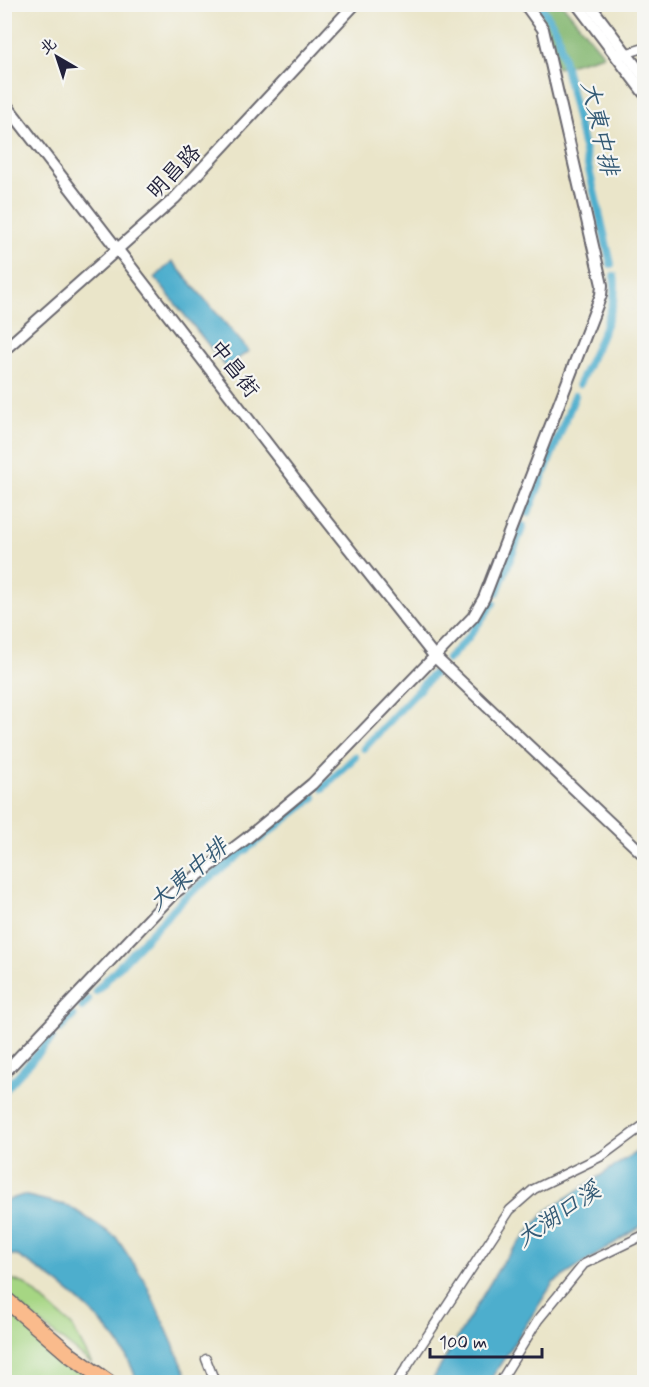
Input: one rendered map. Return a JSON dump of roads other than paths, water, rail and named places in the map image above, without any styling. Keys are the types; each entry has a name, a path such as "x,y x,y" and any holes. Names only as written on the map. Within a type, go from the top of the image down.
{"highway":[{"path":"4,1298 70,1355 108,1383"}],"street":[{"name":"明昌路","path":"4,350 176,198 356,4"},
{"path":"4,1073 173,894 247,838 312,784 472,617 484,598 601,295 601,275 543,29 525,4"},
{"path":"577,4 622,55 645,77"},
{"path":"589,4 645,93"},
{"path":"622,55 645,48"},
{"name":"中昌街","path":"4,102 309,498 435,657 645,855"},
{"path":"397,1383 510,1209 534,1189 602,1156 645,1125"},
{"path":"500,1383 538,1320 584,1264 645,1235"},
{"path":"206,1359 216,1383"}],"water":[{"path":"172,261 249,351 226,367 155,278"},
{"name":"大湖口溪","path":"644,1147 644,1224 553,1283 489,1382 431,1382 502,1263 546,1211"},
{"path":"23,1195 69,1206 116,1237 145,1281 190,1382 137,1382 130,1363 119,1344 88,1309 34,1266 16,1255 5,1255 5,1201"}],"waterway":[{"name":"大東中排","path":"540,4 557,32 611,264"},
{"name":"大東中排","path":"579,384 609,315 615,288 614,276"},
{"name":"大東中排","path":"528,513 575,396"},
{"name":"大東中排","path":"497,592 523,526"},
{"name":"大東中排","path":"448,659 468,638 493,603"},
{"name":"大東中排","path":"364,748 438,669"},
{"name":"大東中排","path":"323,788 355,757"},
{"name":"大東中排","path":"96,991 185,897 314,797"},
{"name":"大東中排","path":"82,1007 88,1000"},
{"name":"大東中排","path":"60,1029 73,1016"},
{"name":"大東中排","path":"4,1091 52,1038"}]}
